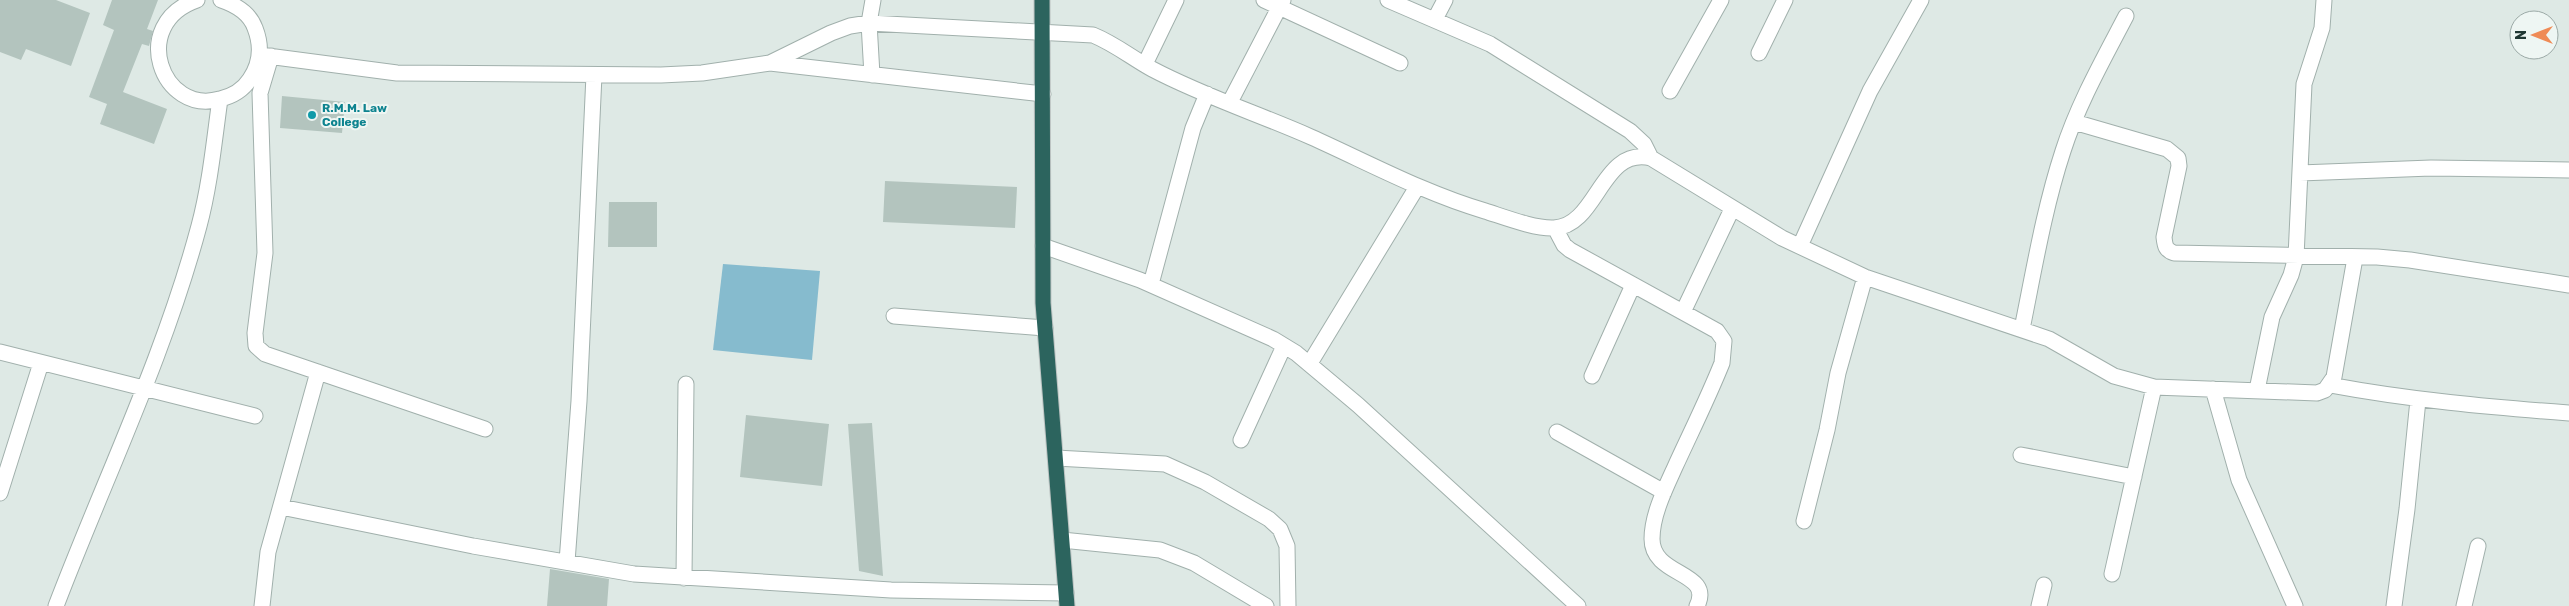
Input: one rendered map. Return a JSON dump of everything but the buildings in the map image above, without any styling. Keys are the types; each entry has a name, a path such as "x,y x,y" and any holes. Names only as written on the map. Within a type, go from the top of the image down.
{"highway":[{"path":"1042,0 1045,328 1067,600"}],"street":[{"path":"197,0 184,4 171,16 161,30 158,48 160,65 168,81 181,93 197,100 220,99 231,96 246,86 265,55"},
{"path":"222,0 233,4 245,13 254,25 265,55 260,93 265,253 255,333 256,346 265,354 485,429"},
{"path":"872,74 869,24 873,0"},
{"path":"1145,64 1176,0"},
{"path":"1264,0 1281,4 1400,63"},
{"path":"1388,0 1436,19 1490,44 1630,130 1644,144 1652,158"},
{"path":"1436,19 1445,0"},
{"path":"1670,91 1720,0"},
{"path":"1759,53 1785,0"},
{"path":"1800,246 1870,91 1922,0"},
{"path":"2257,390 2272,316 2291,275 2296,257 2304,84 2322,28 2324,0"},
{"path":"1230,102 1281,4"},
{"path":"2022,329 2052,186 2074,122 2126,16"},
{"path":"770,63 830,33 850,26 869,24 1093,35 1112,43 1145,64 1207,94 1313,138 1417,187 1479,209 1555,228 1574,220 1620,163 1640,155 1666,164 1732,209 1800,246 1865,277 2049,339 2114,376 2154,387 2317,393 2325,390 2334,377 2355,258"},
{"path":"265,55 397,73 702,73 770,63 1044,94"},
{"path":"567,562 579,401 594,74"},
{"path":"1151,284 1188,155 1189,141 1207,94"},
{"path":"56,606 94,507 145,389 199,226 210,172 220,99"},
{"path":"2074,122 2167,149 2178,158 2179,166 2164,237 2164,245 2168,251 2296,257 2377,257 2410,260 2569,285"},
{"path":"2300,173 2432,168 2569,170"},
{"path":"1310,363 1417,187"},
{"path":"1683,312 1732,209"},
{"path":"1555,228 1564,245 1570,250 1717,331 1722,336 1725,349 1714,384 1664,492 1653,528 1652,546 1656,556 1664,564 1694,582 1700,588 1701,596 1698,606"},
{"path":"1044,246 1151,284 1284,346 1310,363 1578,606"},
{"path":"1804,521 1828,430 1838,373 1865,277"},
{"path":"1592,376 1634,285"},
{"path":"894,316 1045,328"},
{"path":"1241,440 1284,346"},
{"path":"0,352 255,416"},
{"path":"0,493 41,363"},
{"path":"262,606 268,552 318,372"},
{"path":"684,578 686,384"},
{"path":"2330,385 2418,400 2569,414"},
{"path":"2112,574 2154,387"},
{"path":"2213,389 2239,480 2295,606"},
{"path":"2394,606 2407,509 2418,400"},
{"path":"1557,432 1664,492"},
{"path":"2021,455 2134,477"},
{"path":"1056,458 1165,464 1206,482 1269,519 1280,529 1287,546 1288,606"},
{"path":"280,507 634,574 1067,600"},
{"path":"1062,540 1160,550 1194,563 1266,606"},
{"path":"2464,606 2478,546"},
{"path":"2039,606 2044,585"}],"water":[{"path":"723,264 820,271 812,360 713,350"}],"place":[{"name":"R.M.M. Law College","path":"312,115"}]}
